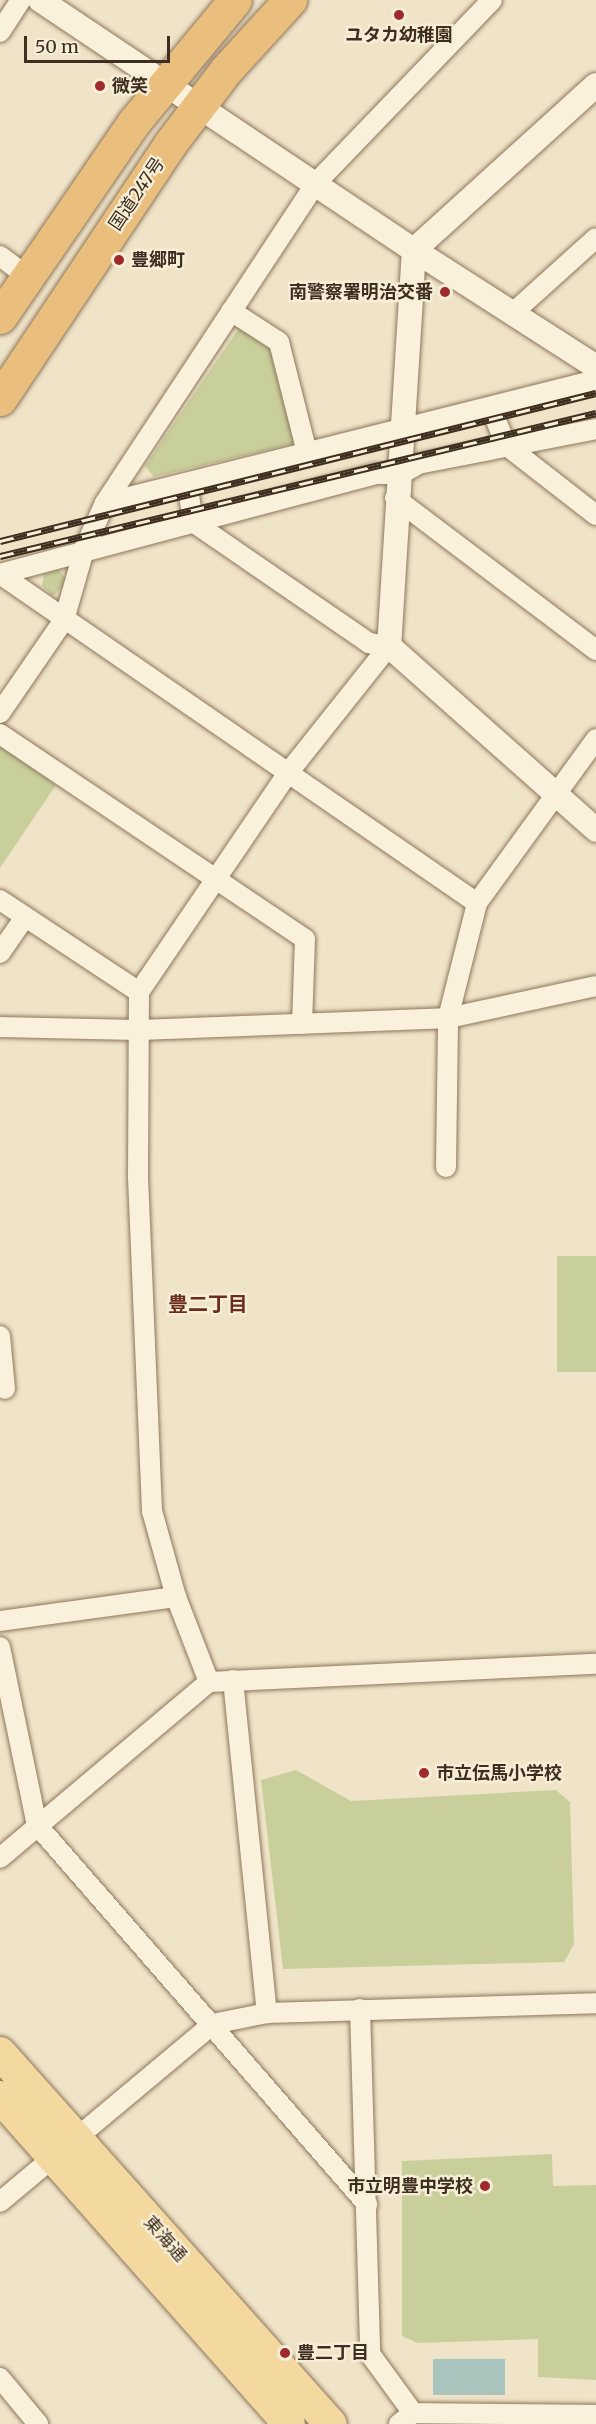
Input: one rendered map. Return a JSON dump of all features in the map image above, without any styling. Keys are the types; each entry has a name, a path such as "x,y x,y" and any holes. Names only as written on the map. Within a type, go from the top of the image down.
{"highway":[{"path":"0,317 164,83 236,0"},
{"name":"国道247号","path":"0,399 199,106 290,0"}],"main road":[{"name":"東海通","path":"0,2053 65,2149 289,2424"},
{"name":"東海通","path":"0,2097 65,2149 330,2424"}],"street":[{"path":"0,32 21,0"},
{"path":"40,0 414,250 514,312 596,367"},
{"path":"0,713 64,620 85,547 105,502 315,184 492,0"},
{"path":"209,1682 176,1597 152,1511 136,1030 140,992 288,773 389,646 395,498 401,474 401,429 414,250 594,92"},
{"path":"514,312 596,238"},
{"path":"0,256 28,277"},
{"path":"231,311 279,342 307,453"},
{"path":"105,502 491,408 596,380"},
{"path":"491,408 506,444 596,515"},
{"path":"477,903 0,574 85,547 193,522 377,474 401,474 418,464 506,444 596,429"},
{"path":"187,483 193,522 369,644 389,646 596,830"},
{"path":"395,498 596,650"},
{"path":"0,734 305,939 302,1024"},
{"path":"446,1167 448,1018 477,903 555,793 596,740"},
{"path":"0,900 140,992"},
{"path":"0,953 25,917"},
{"path":"0,1027 136,1030 448,1018 596,986"},
{"path":"0,1336 5,1389"},
{"path":"0,1621 176,1597"},
{"path":"0,1647 37,1825 213,2024 367,2204"},
{"path":"0,1858 209,1682 596,1664"},
{"path":"233,1680 267,2013"},
{"path":"0,2202 213,2024 267,2013 596,2003"},
{"path":"360,2009 370,2354 406,2418 560,2420 596,2415"},
{"path":"0,2378 38,2424"}],"green space":[{"path":"239,328 272,346 297,437 293,444 154,477 145,466"},
{"path":"58,569 68,581 53,596 42,586 44,574"},
{"path":"0,746 56,785 0,868"},
{"path":"557,1256 596,1256 596,1372 557,1372"},
{"path":"296,1770 351,1801 556,1790 570,1802 574,1944 564,1962 283,1969 261,1780"},
{"path":"552,2154 553,2186 596,2185 596,2380 538,2377 538,2339 417,2343 402,2336 402,2161"}],"water":[{"path":"433,2359 505,2359 505,2395 433,2395"}],"railway":[{"path":"0,541 596,393"},
{"path":"0,556 596,413"}],"place":[{"name":"ユタカ幼稚園","path":"399,15"},
{"name":"微笑","path":"100,86"},
{"name":"豊郷町","path":"119,260"},
{"name":"南警察署明治交番","path":"445,292"},
{"name":"市立伝馬小学校","path":"424,1773"},
{"name":"市立明豊中学校","path":"485,2186"},
{"name":"豊二丁目","path":"285,2353"}],"district":[{"name":"豊二丁目","path":"208,1303"}]}
